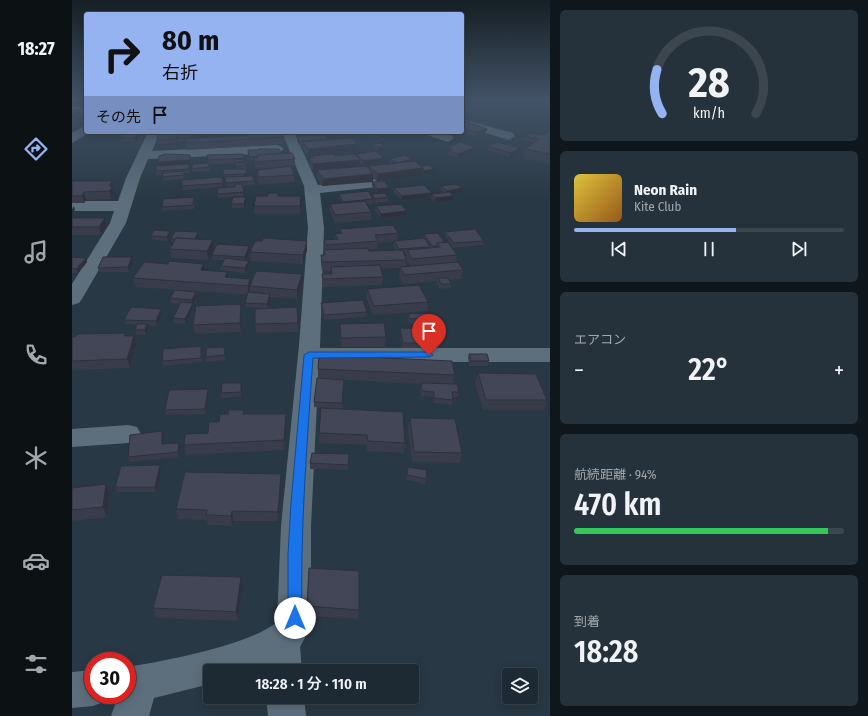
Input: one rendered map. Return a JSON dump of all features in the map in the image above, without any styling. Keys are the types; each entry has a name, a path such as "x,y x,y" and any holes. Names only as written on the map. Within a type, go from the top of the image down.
{"street":[{"path":"500,133 509,136"},
{"path":"72,298 119,221 132,178 153,134"},
{"path":"437,134 448,138"},
{"path":"136,694 236,660 283,656 295,618 294,554 309,355 316,225 312,190 291,140 229,153 144,155"},
{"path":"312,190 377,183"},
{"path":"72,206 123,206"},
{"path":"72,221 119,221"},
{"path":"309,355 542,355 550,371"},
{"path":"72,438 128,434"},
{"path":"72,690 84,689"},
{"path":"286,704 287,716"}],"building":[{"path":"532,133 535,133 544,135 538,134 533,138 523,136"},
{"path":"550,133 550,154 525,149 539,139 534,138 538,134 544,135"},
{"path":"123,134 144,134 137,135 134,138 120,138"},
{"path":"158,134 176,134 176,139 157,140"},
{"path":"177,134 190,134 191,137 177,138"},
{"path":"248,134 282,134 283,137 186,143 186,139 249,135"},
{"path":"375,134 386,134 380,136"},
{"path":"325,135 328,139 299,141 297,136"},
{"path":"346,138 353,139 357,144 308,149 303,142"},
{"path":"382,138 385,140 376,140"},
{"path":"460,142 476,147 458,154 447,150 451,149 448,147"},
{"path":"497,142 520,148 511,153 487,146"},
{"path":"380,143 384,146 377,147 373,144"},
{"path":"258,149 279,149 281,153 249,157 248,150 259,150"},
{"path":"375,151 384,158 363,161 356,154"},
{"path":"292,153 295,159 255,162 254,158 258,158 258,155"},
{"path":"165,154 190,155 190,160 158,162 159,156"},
{"path":"243,154 244,158 208,160 207,155"},
{"path":"333,154 335,156 355,154 360,160 313,164 309,158 313,158 312,156"},
{"path":"405,155 412,159 397,163 390,159"},
{"path":"244,159 245,161 235,162 234,160"},
{"path":"415,161 423,168 378,174 368,166"},
{"path":"209,163 209,167 192,169 192,164"},
{"path":"235,163 246,163 246,165 235,166"},
{"path":"189,164 189,169 156,171 156,166"},
{"path":"429,165 434,169 423,171 421,166"},
{"path":"291,166 294,175 259,177 257,170"},
{"path":"367,166 373,174 323,179 317,170"},
{"path":"223,169 246,169 247,173 223,175"},
{"path":"184,171 184,175 163,177 162,173"},
{"path":"253,176 254,181 226,183 225,177"},
{"path":"222,177 223,183 182,186 182,180"},
{"path":"72,181 112,181 109,186 112,186 110,191 84,192 82,196 72,196"},
{"path":"385,181 389,188 377,189 372,182"},
{"path":"235,184 242,184 244,192 218,194 217,188 235,187"},
{"path":"456,184 462,188 447,191 441,186"},
{"path":"424,185 432,193 402,196 394,188"},
{"path":"368,191 373,199 343,202 339,194"},
{"path":"449,192 453,196 435,198 431,194"},
{"path":"268,193 278,193 278,196 301,196 300,206 254,206 256,196 268,196"},
{"path":"385,193 388,197 375,199 372,194"},
{"path":"194,197 193,205 162,207 163,199"},
{"path":"233,197 246,197 244,204 231,204"},
{"path":"365,201 371,212 335,215 330,204"},
{"path":"401,204 407,211 381,214 376,206"},
{"path":"72,218 105,218 99,227 72,227"},
{"path":"393,225 398,233 375,235 378,241 326,245 324,240 338,239 335,234 342,233 340,229"},
{"path":"475,229 484,241 454,243 445,232"},
{"path":"154,230 170,231 167,237 151,236"},
{"path":"175,231 198,232 195,239 171,239"},
{"path":"438,233 444,242 437,243 437,246 432,246 424,234"},
{"path":"176,238 213,240 207,251 170,249"},
{"path":"263,238 307,241 303,255 250,252 255,241 262,241"},
{"path":"424,238 430,247 399,249 394,241"},
{"path":"448,242 457,255 412,259 407,250 440,247 437,243"},
{"path":"217,244 249,246 245,257 212,255"},
{"path":"368,248 369,251 403,250 406,260 322,262 321,255 325,255 324,250"},
{"path":"72,257 86,258 76,269 72,268"},
{"path":"103,257 132,257 128,267 98,268"},
{"path":"225,258 249,261 245,268 221,266"},
{"path":"169,261 204,264 201,270 228,272 225,277 250,279 248,286 133,278 144,262 168,264"},
{"path":"458,262 463,270 404,275 400,267"},
{"path":"380,265 383,277 323,279 322,274 332,274 331,267"},
{"path":"256,271 302,274 297,290 250,286"},
{"path":"438,278 448,278 451,284 441,284"},
{"path":"419,285 428,302 374,306 367,289"},
{"path":"175,290 196,292 192,300 170,298"},
{"path":"248,292 270,294 267,304 245,303"},
{"path":"363,300 367,312 324,315 321,303"},
{"path":"181,302 193,303 185,319 173,318"},
{"path":"241,304 240,323 193,325 196,306"},
{"path":"131,307 161,309 156,321 124,320"},
{"path":"297,307 298,323 255,324 255,309"},
{"path":"427,313 429,318 410,319 408,314"},
{"path":"384,323 386,337 341,338 340,324"},
{"path":"137,324 147,324 145,330 135,330"},
{"path":"400,328 436,329 440,343 403,343"},
{"path":"125,333 124,336 134,336 127,359 72,361 72,337 75,337 77,334"},
{"path":"201,346 201,358 162,361 163,349"},
{"path":"224,347 225,355 206,357 206,348"},
{"path":"469,354 487,354 489,361 471,361"},
{"path":"319,355 452,361 455,375 318,369"},
{"path":"478,373 536,374 547,400 486,400"},
{"path":"317,378 344,380 342,403 314,402"},
{"path":"222,383 241,383 241,392 221,393"},
{"path":"421,383 457,384 459,392 452,392 453,400 434,398 434,392 422,391"},
{"path":"208,389 205,409 165,410 169,390"},
{"path":"321,408 403,412 405,443 368,441 367,435 319,433"},
{"path":"229,410 244,410 243,414 286,414 284,440 184,445 185,434 208,433 209,422 219,422 220,414 228,414"},
{"path":"410,418 455,419 462,453 414,452"},
{"path":"162,431 162,444 179,443 178,452 128,457 130,435"},
{"path":"312,453 349,454 348,465 310,463"},
{"path":"160,465 155,487 115,487 121,466"},
{"path":"408,467 427,470 426,479 407,475"},
{"path":"185,472 281,474 278,512 232,511 231,516 206,515 207,510 176,509"},
{"path":"106,484 103,507 72,510 72,488"},
{"path":"309,568 359,571 359,610 307,606"},
{"path":"162,575 241,577 236,612 153,608"}],"route":[{"path":"295,618 294,554 309,355 429,355"}]}
